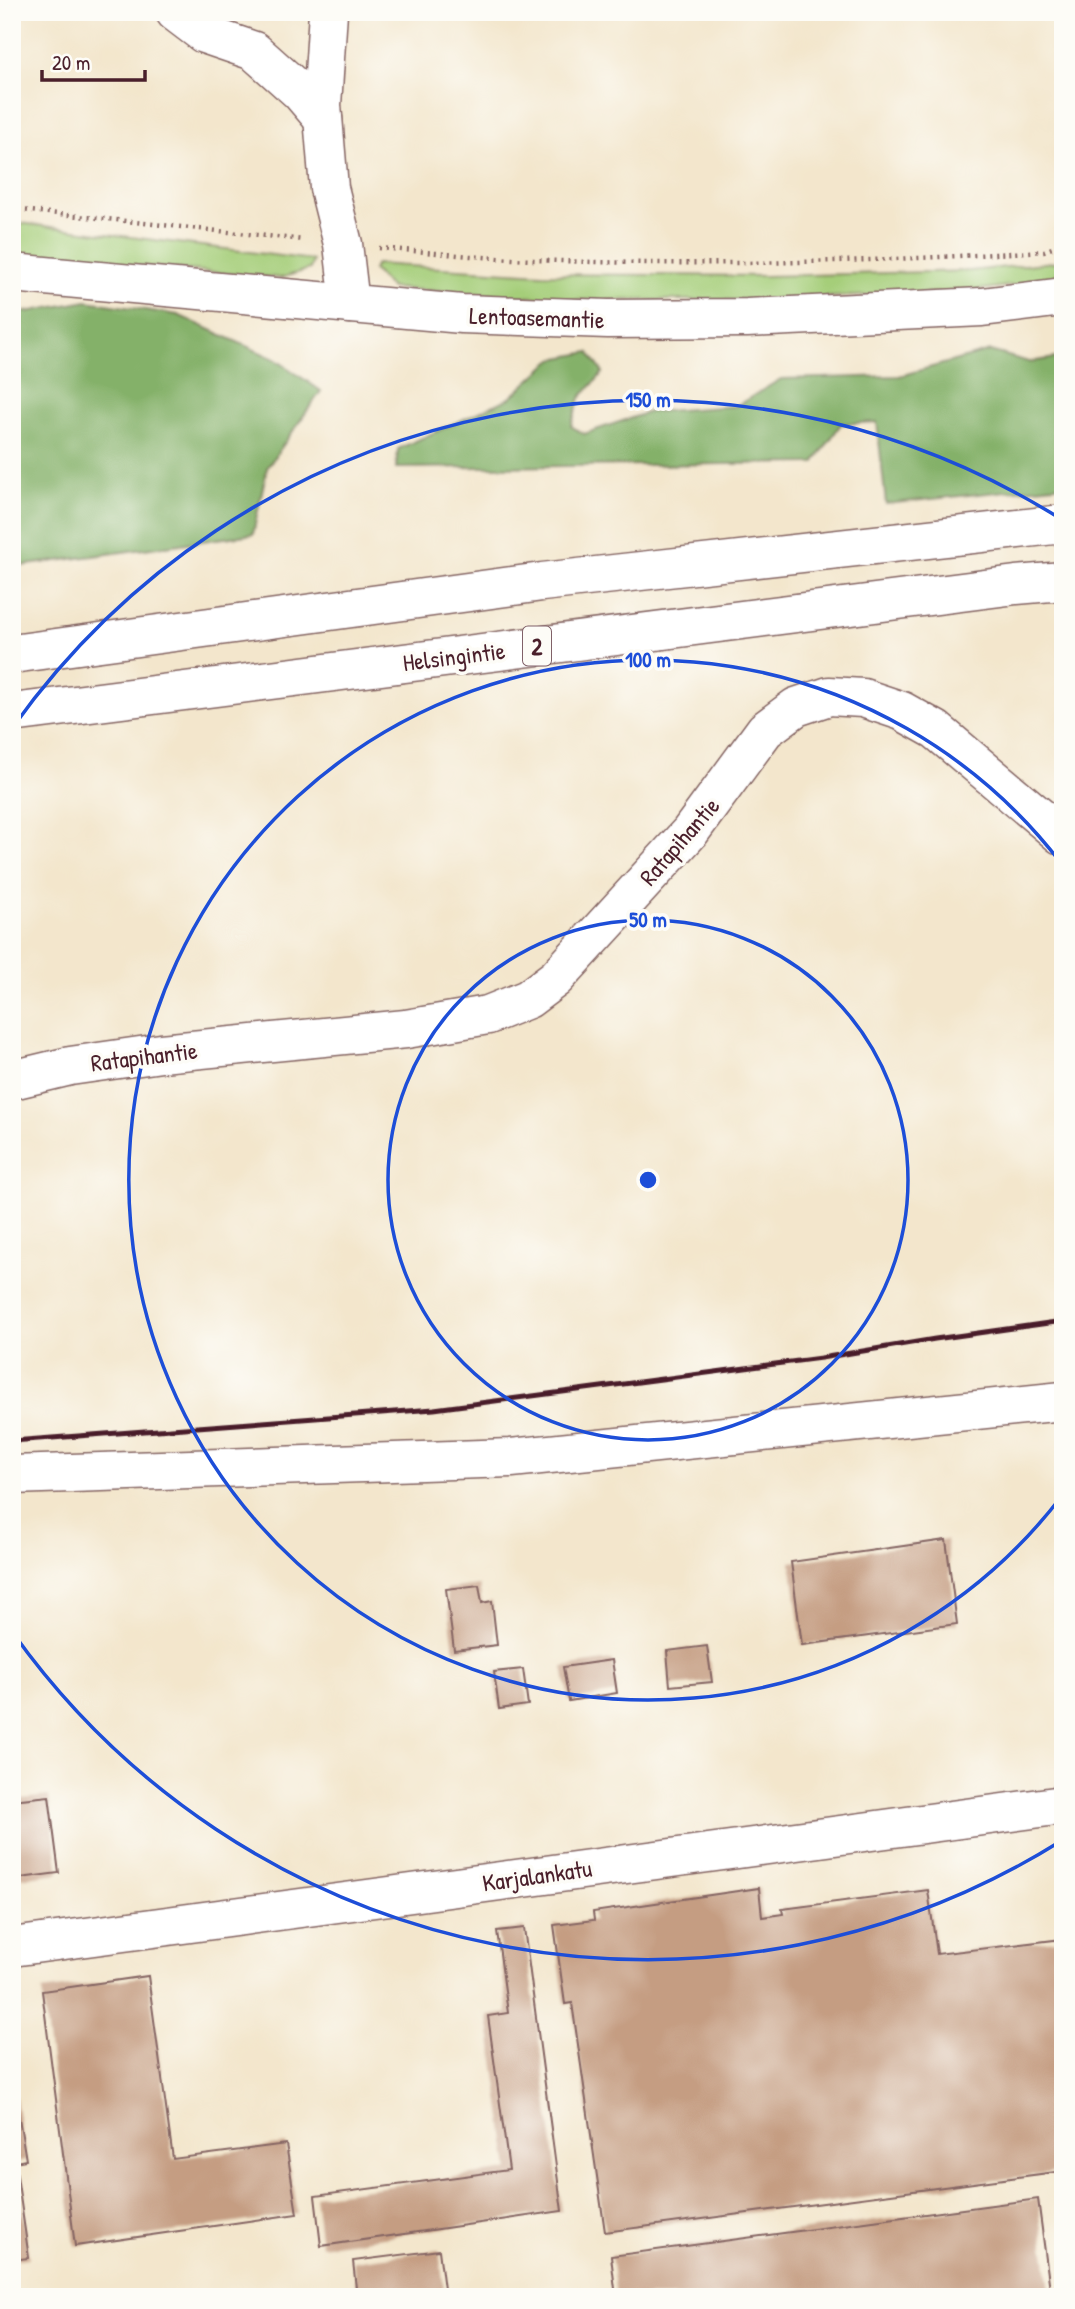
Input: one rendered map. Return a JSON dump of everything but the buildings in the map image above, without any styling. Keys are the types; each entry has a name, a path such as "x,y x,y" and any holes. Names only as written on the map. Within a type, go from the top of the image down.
{"main road":[{"path":"175,12 204,34 254,51 300,92 323,119"},
{"path":"328,12 323,119 329,188 343,244 350,304"},
{"name":"Lentoasemantie","path":"12,273 462,314 622,319 747,318 982,307 1063,298"},
{"path":"12,654 542,582 1063,524"},
{"name":"Helsingintie","path":"12,713 1063,581"},
{"name":"Ratapihantie","path":"12,1080 70,1066 161,1053 406,1029 488,1015 528,999 556,978 690,832 765,730 796,707 829,696 863,698 902,711 936,730 1061,835"},
{"path":"12,1475 511,1458 1063,1401"},
{"name":"Karjalankatu","path":"12,1947 1063,1805"}],"path":[{"path":"12,209 343,244 531,260 739,264 898,261 1044,251 1063,244"}],"green space":[{"path":"12,222 313,260 310,269 281,278 12,255"},
{"path":"1063,261 1054,280 963,292 753,300 576,300 391,288 373,270 376,264 542,274 766,276 970,271"},
{"path":"87,301 178,315 275,359 321,391 267,468 253,534 12,567 12,312"},
{"path":"990,351 1029,362 1063,357 1063,485 886,504 877,422 841,424 814,463 396,468 398,449 510,398 553,359 589,352 603,373 580,398 571,426 584,434 649,412 736,406 781,379 899,376"}],"railway":[{"path":"12,1441 434,1409 821,1358 1063,1321"}]}
